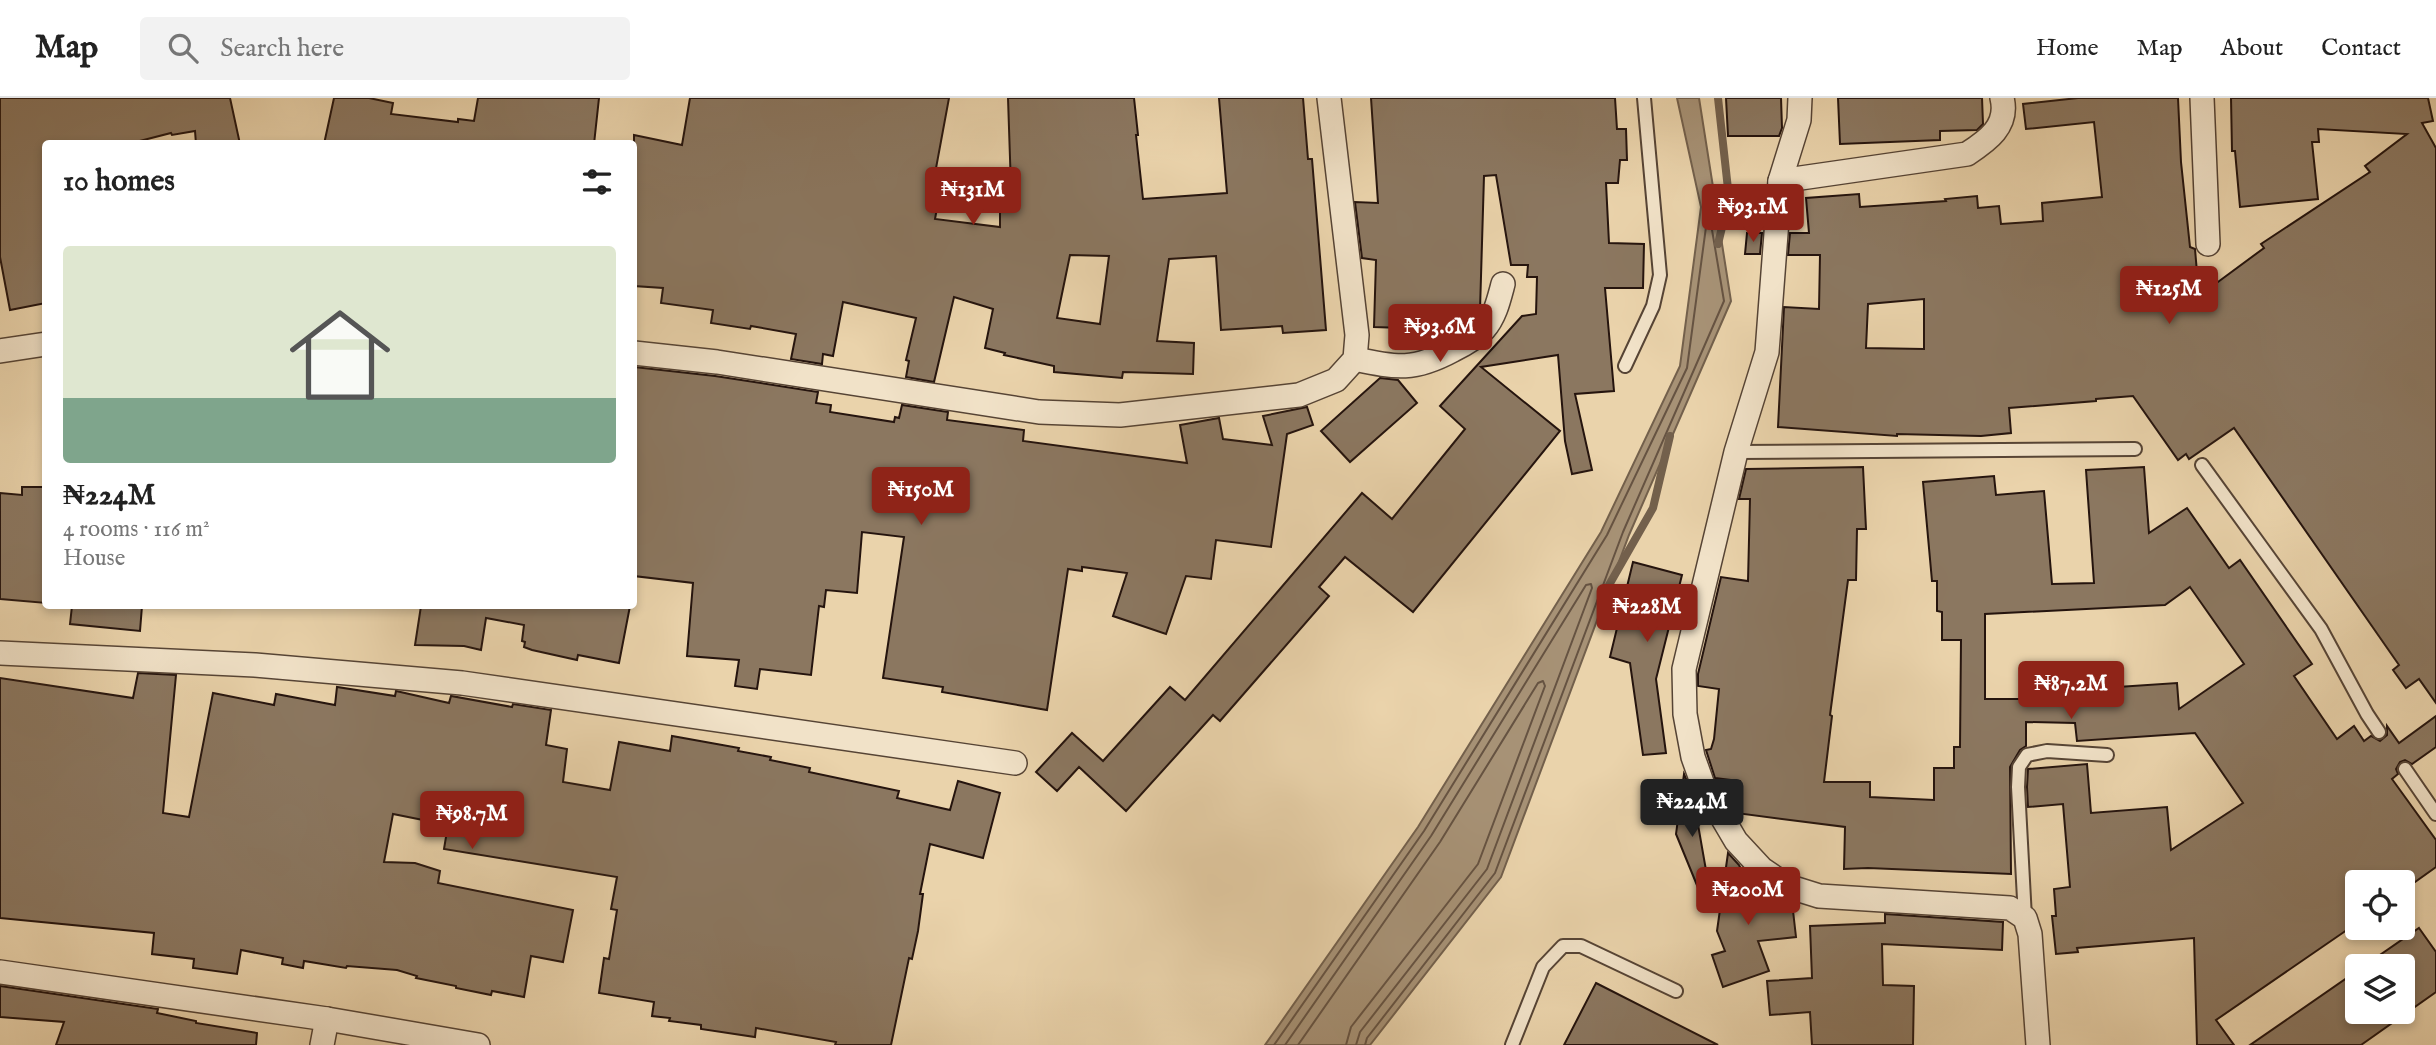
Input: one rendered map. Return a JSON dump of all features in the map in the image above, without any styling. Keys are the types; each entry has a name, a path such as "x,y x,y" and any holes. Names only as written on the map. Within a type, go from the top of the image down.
{"street":[{"path":"637,353 717,362 1039,412 1120,415 1299,395 1336,380 1355,359 1357,335 1329,98"},
{"path":"1800,98 1799,120 1780,181 1767,352 1736,452 1684,669 1685,714 1693,757 1703,785 1736,841 1762,869 1787,886 1819,895 2010,908 2025,918 2030,934 2038,1045"},
{"path":"1780,181 1967,154 1988,140 2000,125 2004,104 2002,98"},
{"path":"2202,98 2207,244"},
{"path":"1355,359 1386,366 1412,367 1434,360 1473,339 1486,328 1495,312 1503,284"},
{"path":"0,351 42,345"},
{"path":"0,653 256,665 462,683 1015,764"},
{"path":"0,972 327,1019 478,1045"},
{"path":"322,1045 327,1019"}],"lane":[{"path":"1625,366 1654,306 1660,275 1644,98"},
{"path":"1736,452 2134,449"},
{"path":"2202,465 2321,629 2379,732"},
{"path":"2025,918 2018,787 2020,767 2027,755 2047,751 2108,755"},
{"path":"2405,769 2436,814"},
{"path":"1512,1045 1543,967 1563,946 1581,946 1676,990"}],"water":[{"path":"1677,98 1699,98 1731,301 1629,535 1501,877 1370,1045 1265,1045 1418,827 1601,532 1680,366 1701,207"}],"building":[{"path":"0,98 230,98 239,140 196,140 195,131 171,133 144,140 42,140 42,304 10,310 0,257"},
{"path":"334,98 369,98 393,103 391,114 458,122 458,119 474,121 478,98 599,98 594,140 325,140"},
{"path":"690,98 949,98 934,179 942,181 935,219 1000,227 1000,188 1011,188 1008,98 1134,98 1143,199 1227,193 1219,98 1303,98 1308,159 1312,159 1326,330 1283,333 1282,326 1221,330 1216,256 1169,259 1157,341 1194,343 1193,374 1123,372 1122,378 1054,372 1054,366 985,348 993,309 954,297 934,382 906,377 909,361 906,360 916,318 843,302 833,356 823,354 822,364 791,359 796,334 751,326 750,329 711,323 713,310 661,303 663,288 637,286 637,140 634,140 634,135 682,145","holes":["1070,255 1109,256 1100,324 1057,318"]},
{"path":"1371,98 1615,98 1617,129 1626,129 1627,160 1620,160 1618,183 1606,183 1609,243 1644,244 1643,288 1605,288 1614,391 1575,394 1592,470 1572,474 1565,441 1558,355 1481,367 1560,431 1413,612 1345,557 1319,587 1329,596 1220,721 1213,715 1126,811 1079,767 1057,791 1036,772 1072,733 1103,761 1170,687 1185,700 1362,493 1392,519 1465,429 1440,406 1522,316 1536,314 1537,277 1527,277 1528,265 1511,265 1496,175 1484,176 1480,310 1474,319 1428,317 1433,329 1374,327 1376,260 1362,258 1355,202 1378,203"},
{"path":"1726,98 1781,98 1782,128 1779,136 1728,136"},
{"path":"1838,98 1982,98 1983,124 1977,130 1940,131 1940,140 1840,144"},
{"path":"2078,98 2178,98 2181,162 2190,247 2195,249 2199,296 2264,248 2261,244 2370,172 2365,166 2407,134 2318,129 2319,142 2312,142 2318,199 2240,207 2235,151 2232,151 2231,98 2428,98 2433,121 2422,123 2436,148 2436,703 2419,679 2406,688 2393,670 2399,665 2234,428 2189,459 2186,454 2178,460 2133,396 2009,408 2011,433 1981,436 1897,436 1778,427 1784,307 1819,309 1820,255 1788,255 1790,233 1809,233 1806,198 1859,194 1860,207 1977,196 1978,208 1999,206 2001,224 2043,221 2042,203 2102,197 2094,122 2026,129 2023,104","holes":["1924,299 1924,349 1866,348 1868,304"]},
{"path":"1738,193 1762,197 1758,221 1734,217"},
{"path":"1747,233 1762,233 1760,254 1745,254"},
{"path":"637,367 818,392 816,403 831,405 830,412 894,422 895,417 899,418 902,405 948,412 947,420 1024,430 1023,441 1187,463 1180,425 1219,418 1223,439 1272,445 1263,416 1307,407 1313,425 1287,434 1271,547 1216,540 1211,579 1186,576 1166,634 1113,616 1127,573 1082,567 1082,571 1068,569 1047,710 942,692 943,687 883,678 904,537 862,532 857,593 826,590 824,607 819,606 811,675 760,669 757,689 735,686 739,660 687,656 693,583 637,576"},
{"path":"1380,378 1398,380 1417,403 1350,462 1321,431"},
{"path":"1863,467 1866,529 1857,529 1856,580 1848,580 1824,782 1870,782 1870,797 1934,800 1934,768 1954,768 1954,747 1960,747 1961,640 1942,640 1942,612 1937,611 1937,581 1932,581 1923,482 1994,476 1996,495 2044,491 2052,584 2094,583 2086,470 2144,467 2149,533 2187,508 2229,568 2240,560 2312,664 2294,676 2337,739 2354,726 2364,741 2371,736 2380,741 2387,735 2387,726 2399,743 2436,716 2436,747 2412,764 2405,760 2400,762 2396,769 2398,774 2392,779 2436,840 2436,867 2415,882 2415,870 2345,870 2345,931 2216,1020 2234,1045 2197,1045 2194,938 2077,948 2078,952 2056,954 2052,916 2056,916 2054,889 2070,887 2063,804 2028,807 2027,787 2028,769 2087,764 2091,813 2167,807 2171,850 2243,803 2195,733 2077,741 2075,723 2026,722 2026,746 2020,750 2010,767 2011,874 1844,869 1845,827 1736,813 1740,781 1715,778 1706,750 1711,749 1714,739 1719,689 1698,686 1698,674 1721,577 1748,581 1750,499 1739,499 1746,469","holes":["2190,587 2244,664 2179,709 2177,683 2073,690 2073,694 2031,693 2031,699 1985,699 1985,614 2165,605"]},
{"path":"22,487 42,487 42,603 0,599 0,493 22,495"},
{"path":"1633,562 1682,575 1656,679 1666,753 1643,755 1630,663 1610,657"},
{"path":"72,609 142,609 140,631 70,624"},
{"path":"421,609 629,609 619,663 578,655 577,660 532,650 524,647 525,642 522,641 524,625 486,618 481,650 464,646 415,645"},
{"path":"138,673 176,675 163,813 189,817 213,693 274,705 276,694 335,705 337,687 395,696 396,691 449,703 451,696 512,707 513,704 551,710 546,745 567,749 563,782 610,790 619,742 670,751 672,736 739,748 738,751 810,768 809,772 899,791 897,798 950,810 958,781 1000,793 983,858 930,844 920,894 923,894 918,931 912,959 909,958 891,1045 835,1045 836,1042 756,1028 755,1037 701,1029 701,1025 652,1016 654,1002 599,993 604,958 609,959 617,910 611,909 617,877 444,849 448,825 393,814 384,862 415,863 440,871 438,883 573,910 563,962 531,956 524,997 492,991 491,995 456,988 416,978 417,976 397,970 346,968 304,961 303,968 282,964 283,958 241,950 237,974 193,968 194,959 152,954 154,933 0,918 0,678 133,698"},
{"path":"1684,774 1693,796 1710,893 1701,895 1676,834"},
{"path":"1728,853 1739,865 1754,896 1773,894 1792,902 1796,937 1758,941 1769,971 1723,987 1712,955 1725,951 1717,931"},
{"path":"1885,914 2003,922 2002,950 1882,944 1883,985 1914,986 1913,1045 1812,1045 1810,1012 1770,1015 1767,981 1812,978 1810,926 1885,923"},
{"path":"2419,928 2436,952 2436,992 2415,1007 2415,954 2381,954 2402,940 2415,940 2415,931"},
{"path":"2345,979 2345,1024 2391,1024 2361,1045 2250,1045"},
{"path":"1596,983 1718,1045 1564,1045"},
{"path":"0,986 158,1009 157,1013 196,1023 257,1033 256,1045 56,1045 64,1022 0,1017"}],"waterway":[{"path":"1718,98 1729,198 1718,244"},
{"path":"1609,585 1653,508 1670,436"}]}
